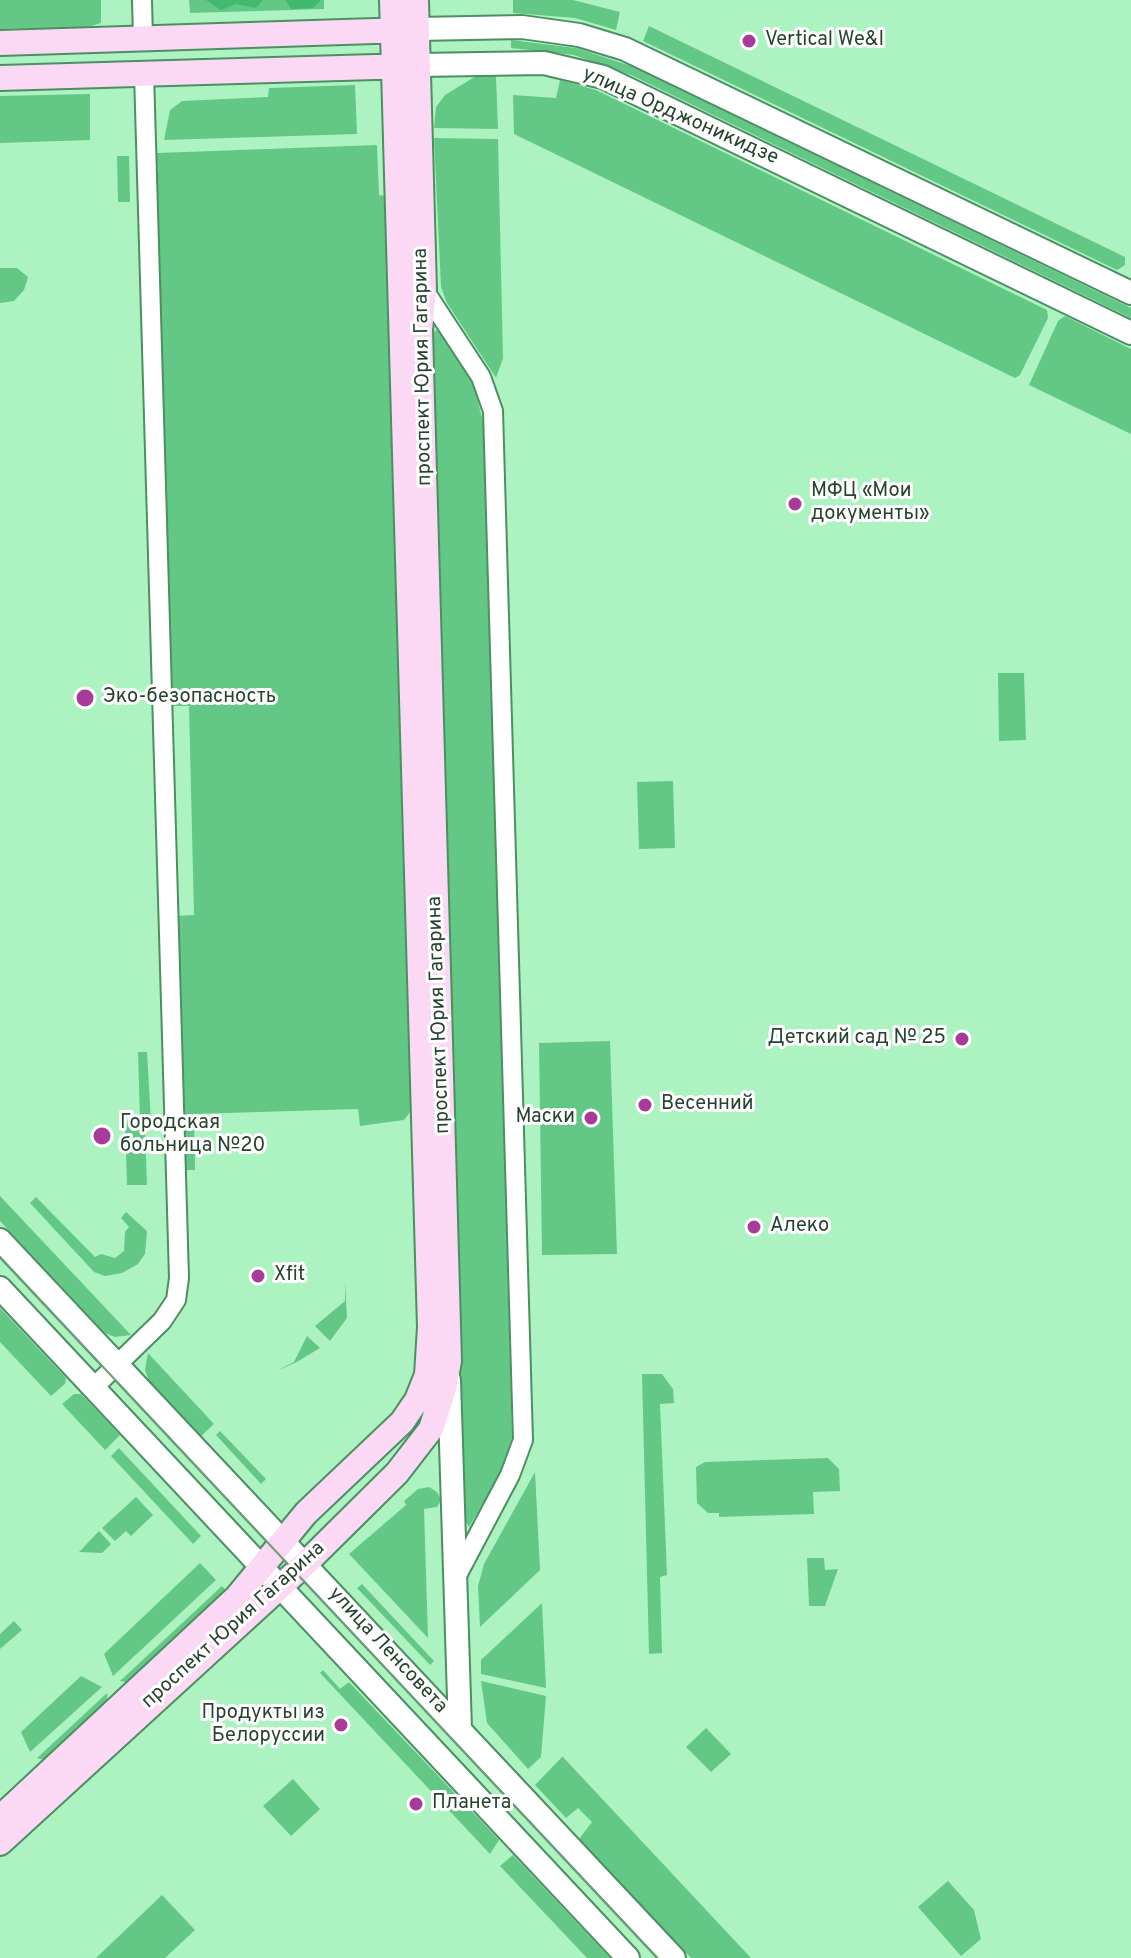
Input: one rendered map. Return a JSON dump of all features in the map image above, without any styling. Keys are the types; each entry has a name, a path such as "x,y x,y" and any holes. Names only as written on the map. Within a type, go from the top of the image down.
{"main road":[{"name":"проспект Юрия Гагарина","path":"392,0 405,30"},
{"name":"проспект Юрия Гагарина","path":"0,1818 237,1597 282,1540 402,1422 423,1387 429,1362 405,30 416,0"},
{"name":"улица Орджоникидзе","path":"0,43 405,30"},
{"name":"улица Орджоникидзе","path":"0,78 406,66"},
{"name":"проспект Юрия Гагарина","path":"0,1843 305,1564 422,1443 438,1413 449,1361 420,330 424,290 406,66"}],"street":[{"path":"142,0 143,38"},
{"name":"улица Орджоникидзе","path":"405,30 532,28 579,35 625,49 1131,293"},
{"name":"улица Орджоникидзе","path":"406,66 544,63 603,77 1131,333"},
{"path":"94,1387 162,1321 179,1289 144,73"},
{"path":"424,290 473,361 488,390 493,411 523,1440 510,1475 455,1579"},
{"name":"улица Ленсовета","path":"0,1240 674,1958"},
{"name":"улица Ленсовета","path":"0,1288 628,1958"},
{"path":"436,1753 460,1730 449,1361"}],"green space":[{"path":"0,0 101,0 101,23 88,27 0,29"},
{"path":"189,0 324,0 324,9 190,13"},
{"path":"206,0 263,0 256,8 236,4 221,10"},
{"path":"285,0 321,0 313,8 291,9"},
{"path":"513,0 573,0 620,12 616,30 575,18 513,13"},
{"path":"649,26 1125,257 1125,265 1117,270 643,41"},
{"path":"511,40 576,48 634,67 1131,308 1131,318 631,75 574,55 511,48"},
{"path":"476,76 496,76 498,129 434,128 436,107 445,95"},
{"path":"560,80 596,90 1047,310 1048,318 1020,375 1015,378 514,134 513,95 556,98"},
{"path":"355,85 357,134 164,140 170,110 182,101 268,97 269,88"},
{"path":"90,94 90,140 0,143 0,96"},
{"path":"434,138 498,139 503,358 496,378 447,303 441,287"},
{"path":"377,145 379,195 386,196 411,1111 404,1120 360,1126 358,1109 194,1114 195,1170 182,1170 176,916 194,915 189,706 169,706 157,153"},
{"path":"117,156 129,156 130,202 118,202"},
{"path":"0,268 17,268 28,277 24,290 14,301 0,303"},
{"path":"1065,316 1131,349 1131,434 1029,385 1058,321"},
{"path":"437,329 465,367 474,386 484,426 512,1437 506,1463 469,1527 465,1520 431,335"},
{"path":"998,673 1024,673 1026,740 999,741"},
{"path":"673,781 675,848 639,849 637,782"},
{"path":"610,1041 617,1254 542,1255 539,1043"},
{"path":"138,1052 147,1052 151,1122 145,1132 147,1185 127,1185 125,1121 140,1120"},
{"path":"0,1196 131,1335 115,1337 105,1333 0,1221"},
{"path":"36,1197 95,1257 101,1254 115,1258 124,1251 125,1232 129,1227 121,1218 126,1212 147,1231 145,1254 138,1264 122,1273 105,1276 94,1272 30,1203"},
{"path":"345,1281 347,1318 330,1341 315,1326 345,1301"},
{"path":"0,1308 66,1378 65,1384 51,1396 0,1342"},
{"path":"307,1336 320,1348 295,1363 276,1371 294,1362"},
{"path":"148,1353 214,1424 200,1437 149,1381 145,1370"},
{"path":"642,1374 662,1374 673,1389 674,1403 660,1404 667,1575 660,1577 662,1653 649,1654"},
{"path":"74,1394 81,1394 120,1435 105,1450 62,1404"},
{"path":"220,1431 266,1479 261,1484 216,1435"},
{"path":"119,1448 201,1536 193,1544 111,1456"},
{"path":"828,1458 839,1469 840,1491 813,1492 814,1514 719,1517 719,1513 708,1513 697,1503 696,1467 705,1462"},
{"path":"535,1472 540,1570 480,1627 478,1586 484,1564"},
{"path":"429,1487 437,1492 441,1500 437,1507 424,1509 428,1638 349,1554 406,1505 404,1501 418,1489"},
{"path":"136,1497 153,1515 131,1536 126,1531 115,1541 102,1528"},
{"path":"99,1531 111,1544 102,1553 79,1552"},
{"path":"807,1558 824,1558 825,1570 838,1569 825,1606 809,1606"},
{"path":"200,1563 216,1580 113,1676 104,1654"},
{"path":"362,1584 434,1661 430,1665 357,1588"},
{"path":"222,1586 228,1593 131,1683 120,1681"},
{"path":"542,1603 546,1688 481,1674 481,1660"},
{"path":"14,1621 22,1630 0,1649 0,1634"},
{"path":"323,1670 340,1689 349,1682 499,1840 490,1854 320,1673"},
{"path":"81,1676 102,1687 30,1752 21,1732"},
{"path":"481,1681 546,1696 541,1757 528,1769 487,1723"},
{"path":"107,1693 108,1704 47,1761 37,1758"},
{"path":"706,1728 731,1754 711,1772 686,1747"},
{"path":"563,1756 751,1958 691,1958 579,1839 592,1822 578,1808 566,1818 535,1785"},
{"path":"293,1779 320,1809 291,1836 263,1806"},
{"path":"513,1855 610,1958 587,1958 500,1866"},
{"path":"948,1881 974,1910 981,1939 961,1956 918,1907"},
{"path":"162,1895 195,1930 165,1958 96,1958"}],"tram line":[{"path":"0,1257 657,1958"}],"place":[{"name":"Vertical We&I","path":"749,41"},
{"name":"МФЦ «Мои документы»","path":"795,504"},
{"name":"Эко-безопасность","path":"85,698"},
{"name":"Детский сад № 25","path":"962,1039"},
{"name":"Весенний","path":"645,1105"},
{"name":"Маски","path":"591,1118"},
{"name":"Городская больница №20","path":"102,1136"},
{"name":"Алеко","path":"754,1227"},
{"name":"Xfit","path":"258,1276"},
{"name":"Продукты из Белоруссии","path":"341,1725"},
{"name":"Планета","path":"416,1804"}]}
